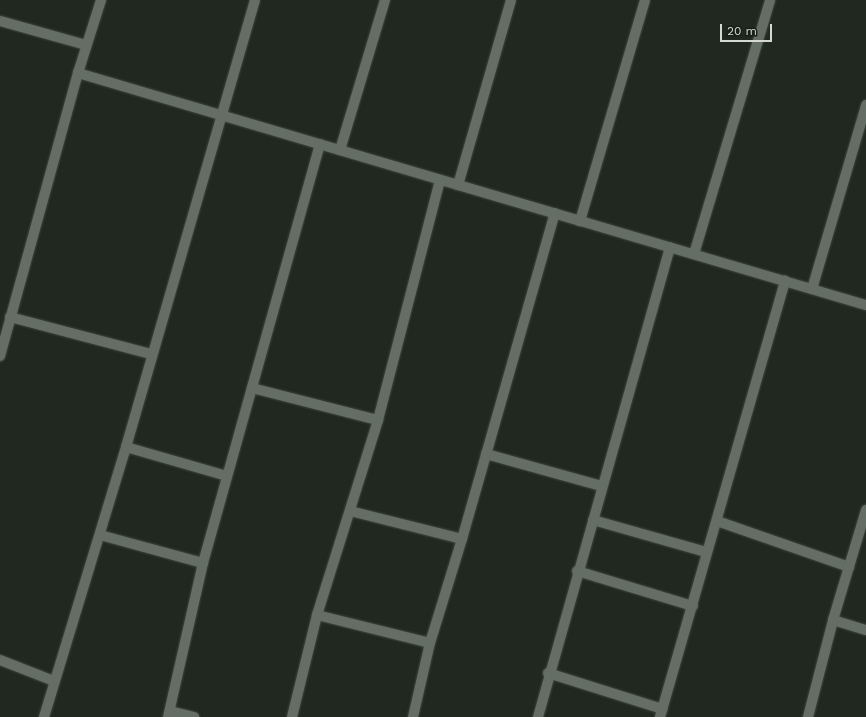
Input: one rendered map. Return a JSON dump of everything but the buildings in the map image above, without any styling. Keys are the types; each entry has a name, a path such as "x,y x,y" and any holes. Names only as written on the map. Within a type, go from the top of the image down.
{"street":[{"path":"0,356 86,45 101,0"},
{"path":"44,717 126,447 151,354 255,0"},
{"path":"340,150 385,0"},
{"path":"458,185 511,0"},
{"path":"580,221 645,0"},
{"path":"694,254 770,0"},
{"path":"0,21 86,45"},
{"path":"78,74 866,305"},
{"path":"812,288 866,105"},
{"path":"194,717 169,714 203,563 320,144"},
{"path":"292,717 317,615 378,420 440,180"},
{"path":"413,717 430,644 462,539 554,213"},
{"path":"538,717 548,673 670,247"},
{"path":"548,673 661,713 693,606 706,552 717,521 785,281"},
{"path":"10,317 151,354"},
{"path":"252,388 378,420"},
{"path":"126,447 227,476"},
{"path":"486,454 601,486"},
{"path":"808,717 833,620 866,510"},
{"path":"350,511 462,539"},
{"path":"593,520 706,552"},
{"path":"717,521 849,567"},
{"path":"100,535 203,563"},
{"path":"577,571 693,606"},
{"path":"317,615 430,644"},
{"path":"833,620 866,630"},
{"path":"0,660 54,681"}]}
